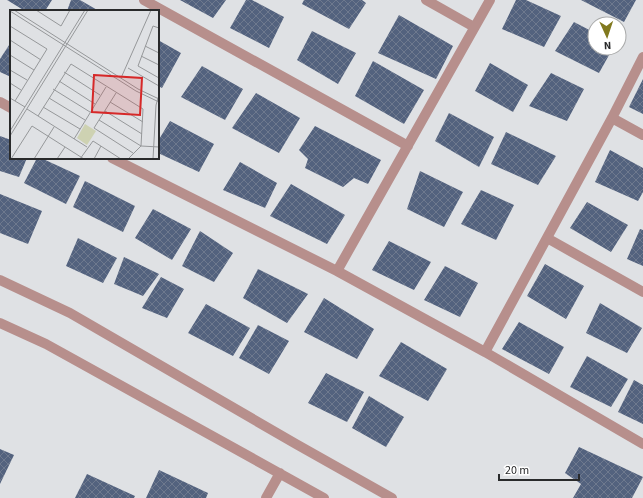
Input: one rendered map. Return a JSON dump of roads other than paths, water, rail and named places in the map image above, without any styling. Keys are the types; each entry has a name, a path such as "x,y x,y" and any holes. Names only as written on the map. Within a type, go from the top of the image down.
{"street":[{"path":"144,0 408,146"},
{"path":"426,0 474,27"},
{"path":"337,271 490,0"},
{"path":"485,352 612,118 643,57"},
{"path":"0,102 10,107"},
{"path":"612,118 643,135"},
{"path":"114,159 337,271 485,352 643,444"},
{"path":"547,238 643,292"},
{"path":"0,280 70,313 392,498"},
{"path":"0,323 46,344 324,498"},
{"path":"266,498 280,473"}]}
